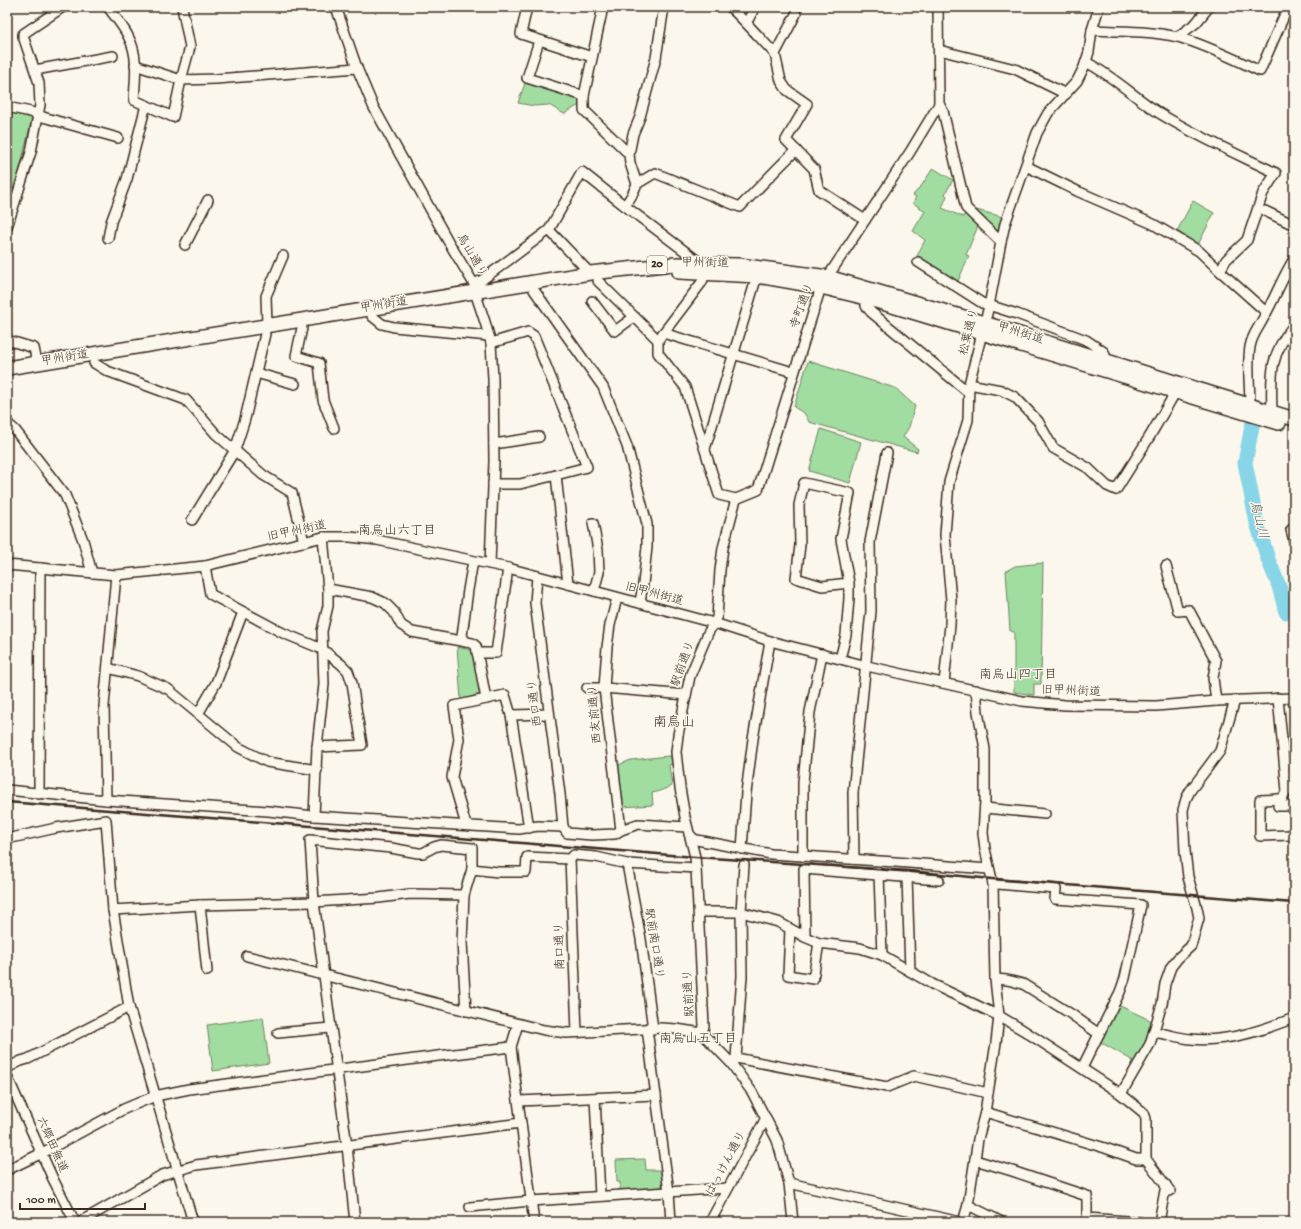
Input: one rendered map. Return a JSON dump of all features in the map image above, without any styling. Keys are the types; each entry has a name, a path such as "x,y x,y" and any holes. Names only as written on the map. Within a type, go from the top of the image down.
{"highway":[{"name":"甲州街道","path":"7,376 94,363 476,291 594,277 676,272 739,265 824,282 1107,362 1294,419"},
{"name":"甲州街道","path":"704,269 757,276 824,282 866,298 983,328 1175,392 1294,428"},
{"name":"甲州街道","path":"7,368 266,330 302,328 372,316 476,291 534,290 594,277"}],"street":[{"path":"7,227 31,152 40,105 39,88 35,70 23,34 63,7"},
{"path":"108,7 130,38 135,65 134,100 173,117 190,48 182,7"},
{"name":"烏山通り","path":"336,7 357,68 373,106 476,291 490,340 494,379 494,484 490,564"},
{"path":"527,7 521,34 592,57"},
{"path":"603,7 584,96 584,110 630,154"},
{"path":"637,184 630,163 630,154 634,134 656,58 664,7"},
{"path":"730,7 747,22 761,40 775,54 781,81 787,90 807,104 786,140 814,169 819,190 865,220"},
{"path":"747,22 755,7"},
{"path":"938,7 939,104 943,111 966,208 1001,242"},
{"name":"松葉通り","path":"944,683 951,600 945,536 949,482 968,420 968,388 989,306 1005,224 1037,133 1048,113 1077,81 1086,62 1098,7"},
{"path":"1177,37 1196,23 1209,7"},
{"path":"1092,30 1149,33 1177,37 1198,44 1260,71 1288,7"},
{"path":"775,54 796,14"},
{"path":"539,41 528,78 584,96"},
{"path":"939,50 1015,69 1066,94"},
{"path":"35,70 113,56"},
{"path":"1086,62 1098,68 1148,105 1184,128 1276,173 1263,193 1247,240 1226,260 1220,271"},
{"path":"135,65 181,80 216,79 357,68"},
{"name":"寺町通り","path":"736,499 758,490 794,372 824,282 910,152 939,104"},
{"path":"108,238 111,222 128,173 146,105"},
{"path":"7,107 38,114 43,117 118,138"},
{"path":"625,206 637,184 655,173 740,208 796,150"},
{"path":"1026,166 1077,191 1153,224 1199,251 1266,312"},
{"path":"476,291 482,280 549,230 582,172 704,269 702,282 660,337 658,353 684,387 719,495 736,499 723,548 717,618 714,623"},
{"path":"185,246 208,200"},
{"path":"1265,211 1294,225"},
{"path":"549,230 634,317 660,337 734,354 794,372"},
{"path":"192,520 234,450 244,419 266,330 266,296 283,256"},
{"path":"1250,405 1250,348 1255,332 1264,319 1266,312 1294,259"},
{"path":"918,262 968,295 989,306 1018,314 1086,340 1104,352 1107,362"},
{"path":"705,449 757,276"},
{"path":"534,290 603,388 627,446 647,524 647,547 640,603"},
{"path":"866,298 866,306 871,312 968,388 1001,390 1015,397 1038,421 1053,448 1088,468 1107,486 1116,490 1150,436 1175,392"},
{"path":"592,301 615,331 634,317"},
{"path":"372,316 382,324 394,327 490,340 528,332 534,336 587,467 520,484 494,484"},
{"path":"1272,412 1272,372 1274,359 1284,336 1294,325"},
{"path":"302,328 296,356 319,363 323,400 334,428"},
{"path":"7,340 34,348 37,363"},
{"path":"94,363 107,371 186,400 216,434 234,450 263,475 292,493 304,542"},
{"path":"256,373 296,384"},
{"path":"7,423 15,430 65,495 83,540 92,573"},
{"path":"494,444 539,436"},
{"path":"854,859 853,793 860,713 867,666 871,611 870,542 887,453"},
{"path":"556,475 568,584"},
{"path":"840,659 846,635 849,598 849,583 841,539 850,493 804,484 799,504 800,546 796,578 822,586 849,583"},
{"path":"593,523 598,550 599,572 594,591"},
{"path":"1294,527 1291,530 1294,541"},
{"path":"314,816 317,747 324,684 322,631 328,606 328,589 323,537"},
{"name":"旧甲州街道","path":"7,565 116,575 205,566 323,537 350,537 377,540 508,568 714,623 770,641 867,666 1022,701 1065,705 1156,706 1216,700 1294,698"},
{"path":"466,642 462,636 473,560"},
{"path":"205,566 210,594 283,633 322,649 348,671 352,683 362,745 317,747"},
{"path":"1166,566 1178,611 1189,610 1216,661 1213,678 1216,700"},
{"path":"39,794 40,568"},
{"path":"477,653 496,653 508,568"},
{"path":"106,800 104,706 116,575"},
{"name":"西口通り","path":"537,576 535,603 563,827"},
{"path":"328,589 372,597 386,603 394,612 401,625 412,632 472,643 476,646 486,699"},
{"name":"西友前通り","path":"618,598 610,625 604,688 621,830"},
{"path":"198,714 216,683 243,612"},
{"name":"駅前通り","path":"714,623 708,633 690,676 676,752 680,788 695,857 704,1026 702,1033 734,1061 777,1140 789,1183 794,1222"},
{"path":"742,849 746,793 753,740 770,641"},
{"path":"803,856 803,782 810,712 822,654"},
{"path":"108,668 138,676 168,689 238,747 267,762 317,770"},
{"path":"588,688 686,695"},
{"path":"789,1183 962,1222 968,1205 975,1160 985,1112 999,1016 995,979 993,884 983,833 985,808 985,749 978,712 976,690"},
{"path":"466,826 452,777 459,740 454,706 505,695 511,715 530,828"},
{"path":"1278,698 1287,791 1282,799 1260,800 1260,836 1294,835"},
{"path":"1122,1094 1150,1044 1170,967 1191,946 1199,918 1188,877 1183,810 1190,791 1220,751 1235,700"},
{"path":"511,715 549,714"},
{"path":"7,790 106,800 314,816 519,829 538,826 563,827 567,833 592,835 616,834 621,830 638,824 688,830 691,837 697,840 771,854 989,869"},
{"path":"1278,799 1278,806 1294,806"},
{"path":"985,808 1045,814"},
{"path":"7,839 56,828 106,820 113,910 129,1007 193,1222"},
{"path":"355,1222 347,1146 314,902 310,840 391,848 418,853 423,853 441,845 472,848 472,869 464,895 462,942 466,1011"},
{"path":"472,869 498,872 526,872 527,857 570,859 574,855 596,857 627,864 696,868"},
{"name":"南口通り","path":"570,859 577,1032"},
{"name":"駅前南口通り","path":"627,864 641,939 656,1095 669,1192 671,1222"},
{"path":"744,865 741,912 742,976 734,1061 887,1087 914,1076 988,1093"},
{"path":"805,937 804,869 939,880"},
{"path":"879,875 882,955"},
{"path":"907,877 910,971"},
{"path":"993,884 1056,888 1055,899 1141,905 1126,978 1082,1068"},
{"path":"113,910 200,905 314,902 410,894 464,895"},
{"path":"200,905 206,970"},
{"path":"699,912 741,912 778,922 819,943 860,948 882,955 932,984 999,1016 1122,1094 1144,1113 1146,1120 1146,1160 1168,1188 1159,1222"},
{"path":"790,928 788,975 813,979 819,943"},
{"path":"247,956 518,1024 556,1032 567,1033 676,1029 702,1033"},
{"path":"995,979 1023,984 1071,1014 1099,1034"},
{"path":"7,1068 28,1059 129,1007"},
{"path":"1154,1032 1192,1039 1219,1038 1263,1030 1294,1018"},
{"path":"518,1024 511,1048 534,1222"},
{"path":"278,1033 330,1028"},
{"path":"7,1170 124,1109 155,1096 189,1089 336,1069 511,1048"},
{"name":"六郷田無道","path":"7,1076 53,1179 75,1222"},
{"path":"518,1101 656,1095"},
{"path":"595,1098 600,1196"},
{"path":"985,1112 1105,1148 1136,1159 1146,1160"},
{"name":"はっけん通り","path":"710,1222 766,1118"},
{"path":"80,1222 162,1175 196,1165 521,1123"},
{"path":"975,1160 1087,1196 1087,1218 1140,1222"},
{"path":"470,1207 531,1201 728,1188"},
{"path":"968,1205 1002,1222"}],"green space":[{"path":"526,80 580,96 581,104 564,114 549,105 534,106 518,103"},
{"path":"7,112 32,118 15,189 7,188"},
{"path":"933,168 953,180 945,194 947,196 942,208 963,217 965,213 978,226 966,255 969,256 958,281 917,256 925,240 913,231 925,211 913,203 916,197 913,195 922,185"},
{"path":"1193,201 1214,213 1198,245 1177,231"},
{"path":"969,208 1003,217 1000,224 999,235"},
{"path":"808,361 895,388 915,406 909,427 903,437 918,449 917,452 809,422 805,414 794,407"},
{"path":"821,429 861,442 850,483 809,471"},
{"path":"1043,563 1041,684 1034,684 1034,695 1014,692 1014,632 1010,631 1006,571 1015,566"},
{"path":"457,647 471,650 475,654 482,693 461,700"},
{"path":"668,756 674,757 674,763 669,765 672,786 652,793 653,805 622,807 618,765 631,760"},
{"path":"1116,1004 1152,1021 1149,1035 1135,1062 1097,1040"},
{"path":"263,1017 269,1063 213,1071 207,1025"},
{"path":"645,1159 646,1170 661,1170 663,1184 659,1189 620,1192 620,1182 617,1182 616,1160"}],"waterway":[{"name":"烏山川","path":"1252,426 1245,463 1257,523 1268,559 1279,586 1286,612"}],"railway":[{"path":"7,802 695,857 909,871 1294,903"}],"district":[{"name":"南烏山六丁目","path":"397,531"},
{"name":"南烏山四丁目","path":"1018,675"},
{"name":"南烏山","path":"674,723"},
{"name":"南烏山五丁目","path":"698,1039"}]}
